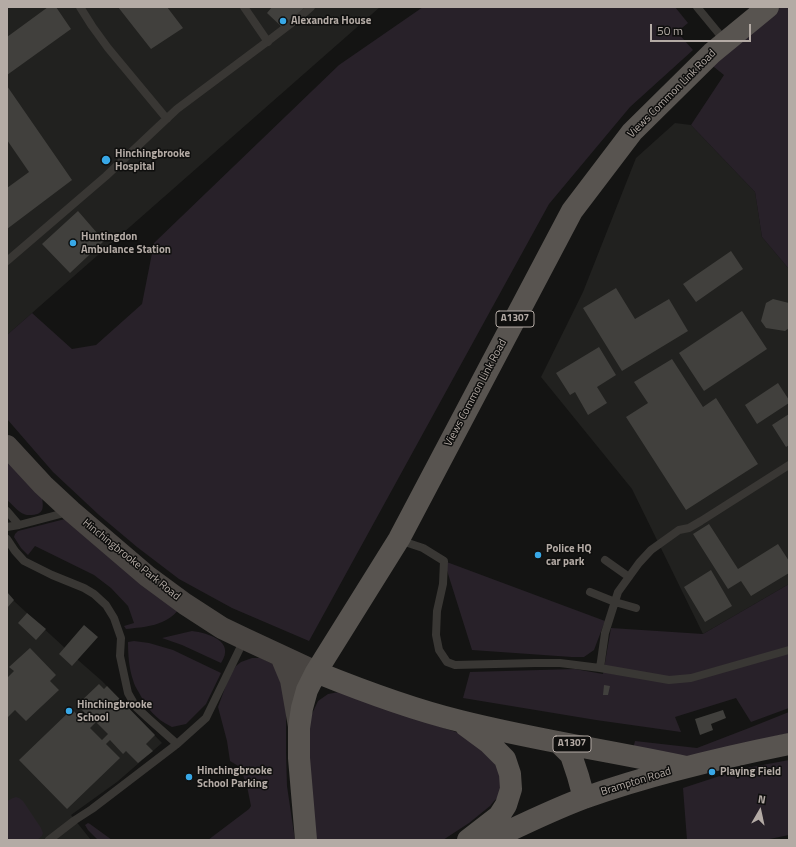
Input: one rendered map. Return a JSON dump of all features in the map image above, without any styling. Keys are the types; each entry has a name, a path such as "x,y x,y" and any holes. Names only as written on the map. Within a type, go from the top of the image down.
{"main road":[{"name":"Views Common Link Road","path":"316,672 399,539 572,211 632,132 712,53 768,7"},
{"name":"Hinchingbrooke Park Road","path":"316,672 393,701 459,721"},
{"name":"A1307","path":"306,840 299,758 299,728 307,690 316,672"},
{"name":"A1307","path":"459,721 504,732 686,767"},
{"path":"459,721 489,743 505,759 510,774 511,789 506,805 499,816 468,840"},
{"path":"558,742 571,755 584,798"},
{"name":"Brampton Road","path":"490,840 584,798 648,777 789,744"}],"street":[{"name":"Hinchingbrooke Park Road","path":"7,446 43,485 71,511 147,576 185,604 222,628 316,672"},
{"path":"281,656 291,680 299,728"}],"lane":[{"path":"80,7 104,42 167,119"},
{"path":"244,7 268,42"},
{"path":"7,261 106,176 178,109 302,16 310,7"},
{"path":"697,7 726,41"},
{"path":"600,668 605,633 618,592 638,563 651,550 679,530 688,528 701,521 789,465"},
{"path":"7,511 19,525"},
{"path":"7,527 71,511"},
{"path":"7,539 24,561 52,575 84,588 94,594 106,605 114,618 121,638 120,656 128,693 136,707 177,744"},
{"path":"399,539 423,548 444,561 443,584 437,612 436,635 439,650 447,662 455,665 534,663 560,664 600,668 669,680 691,678 789,650"},
{"path":"605,560 629,577"},
{"path":"590,592 615,602 636,608"},
{"path":"49,840 177,744 206,718 244,639"}],"shaded area":[{"name":"Hinchingbrooke Hospital","path":"7,7 380,7 7,335"},
{"path":"423,7 675,7 688,23 677,32 693,50 630,107 549,204 309,641 232,608 179,579 137,547 99,515 53,472 7,419 7,335 32,313 72,349 96,345 142,304 154,243 339,65"},
{"path":"781,7 789,7 789,269 762,237 755,192 691,125 724,75 709,63"},
{"path":"675,123 691,125 755,192 762,237 789,269 789,584 703,634 632,489 541,377 583,292 636,158"},
{"path":"7,461 42,498 43,508 40,513 34,515 24,514 17,510 7,500"},
{"path":"65,519 179,609 174,615 155,625 126,629 124,626 134,623 128,606 111,588 94,575 35,546 28,555 21,548 14,537 18,531"},
{"path":"444,561 605,621 594,650 584,657 572,657 472,650"},
{"path":"789,584 789,708 751,722 736,698 675,717 681,732 596,720 463,698 470,672 575,669 603,674 611,628 703,634"},
{"name":"Hinchingbrooke School","path":"7,592 14,601 102,681 162,743 117,782 71,815 91,840 7,840"},
{"path":"192,631 212,636 223,644 225,655 221,663 182,645 162,638"},
{"path":"134,641 149,643 173,650 221,673 206,704 186,724 172,727 166,724 156,717 145,703 134,684 130,666 128,642"},
{"path":"252,658 260,658 275,665 286,697 287,786 295,840 208,840 251,806 247,786 240,767 230,761 227,741 218,707 229,677 236,666 241,662"},
{"path":"339,692 456,732 474,740 491,756 502,776 500,796 469,823 443,840 309,840 303,763 310,718 318,701 328,694"},
{"path":"789,712 789,733 685,757 633,749 635,741 697,748"},
{"path":"789,760 789,835 765,840 687,840 683,788 741,769"},
{"path":"16,797 23,801 41,828 43,833 42,836 37,840 7,840 7,801"},
{"path":"88,823 112,840 98,840 85,825"}],"building":[{"path":"48,7 56,7 71,29 7,75 7,37"},
{"path":"118,7 167,7 183,28 151,49"},
{"name":"Alexandra House","path":"272,7 305,7 284,29 267,13"},
{"path":"7,86 72,180 7,229 7,188 29,172 7,140"},
{"name":"Huntingdon Ambulance Station","path":"78,211 104,241 70,273 42,244"},
{"path":"731,251 743,269 696,302 683,284"},
{"path":"616,288 635,319 669,299 688,331 622,371 583,308"},
{"path":"773,299 789,303 789,328 785,331 766,328 761,321 766,303"},
{"path":"742,311 767,349 704,391 679,353"},
{"path":"599,347 616,375 597,387 607,403 588,415 575,392 570,395 556,373"},
{"path":"672,359 703,407 716,398 758,464 686,510 626,417 648,403 634,382"},
{"path":"778,383 789,400 789,403 757,424 745,405"},
{"path":"789,414 789,445 786,447 772,425"},
{"path":"709,524 738,569 778,544 789,561 789,573 751,596 741,581 728,589 693,534"},
{"path":"711,570 732,606 705,622 684,587"},
{"path":"7,592 14,600 7,608"},
{"path":"27,613 46,629 36,640 18,623"},
{"path":"84,625 98,637 72,666 59,654"},
{"path":"30,648 56,675 50,681 59,690 26,721 15,710 7,718 7,678 14,671 9,667"},
{"path":"99,684 104,689 107,686 155,735 146,744 153,751 138,763 126,751 123,754 110,740 106,744 120,758 67,809 19,760 72,709 84,722 89,717 77,705","holes":["96,722 108,734 102,740 90,728"]},
{"path":"604,685 610,686 608,695 603,695"},
{"path":"723,710 726,718 711,724 713,730 700,735 695,719"}],"place":[{"name":"Alexandra House","path":"283,21"},
{"name":"Hinchingbrooke Hospital","path":"106,160"},
{"name":"Huntingdon Ambulance Station","path":"73,243"},
{"name":"Police HQ car park","path":"538,555"},
{"name":"Hinchingbrooke School","path":"69,711"},
{"name":"Playing Field","path":"712,772"},
{"name":"Hinchingbrooke School Parking","path":"189,777"}]}
